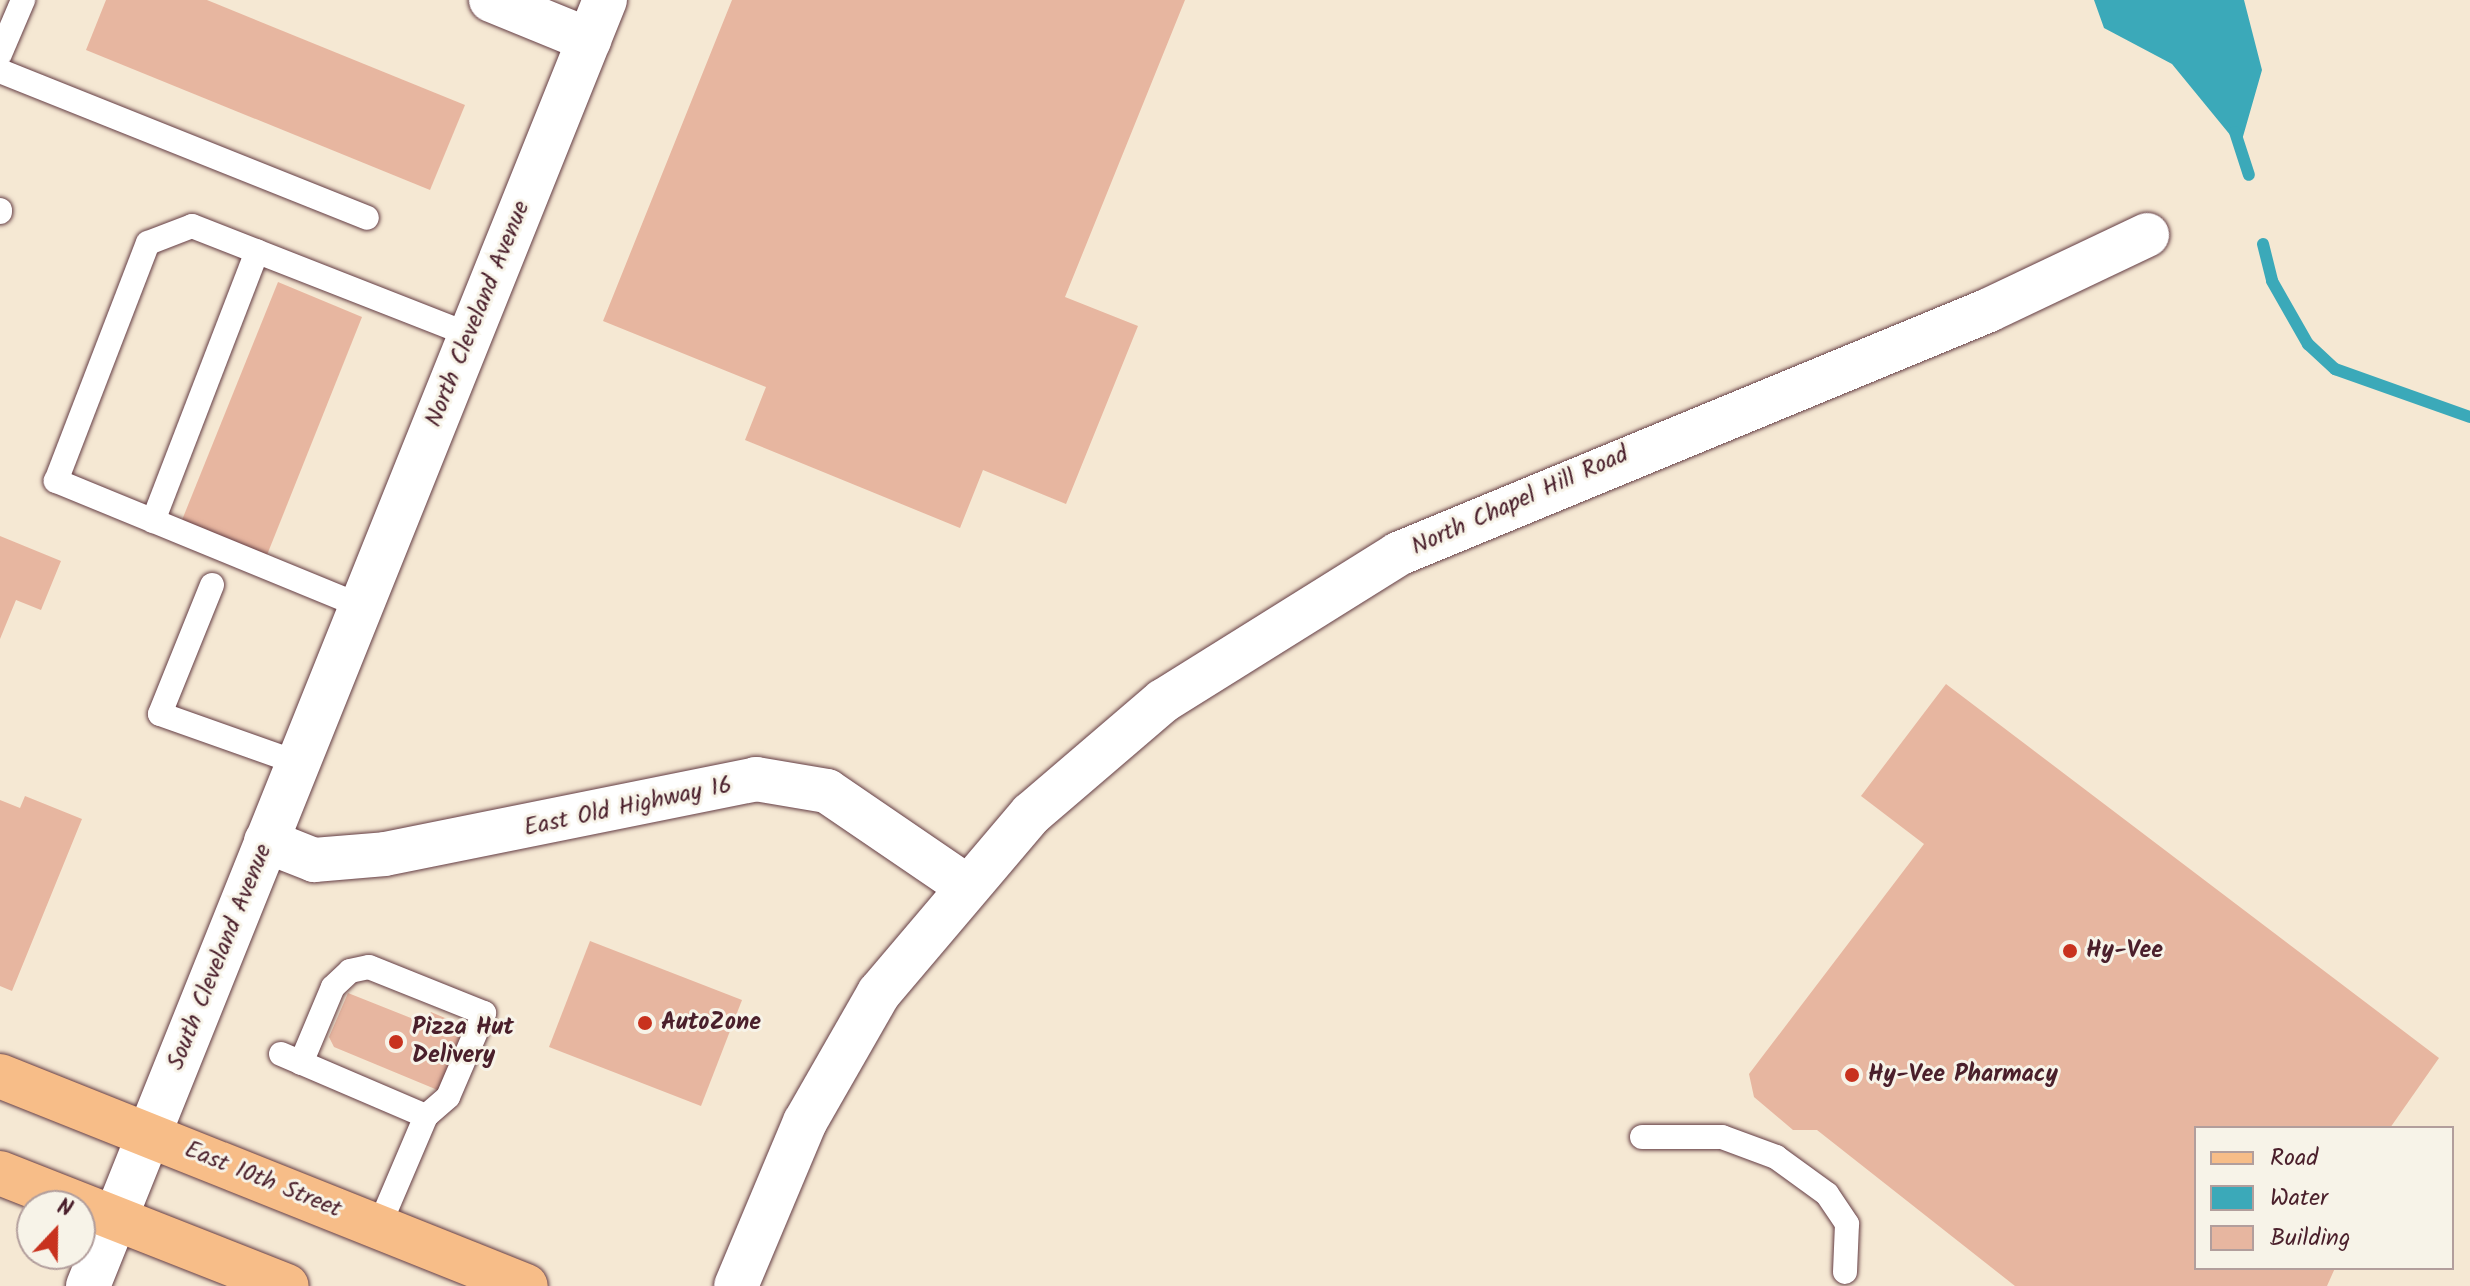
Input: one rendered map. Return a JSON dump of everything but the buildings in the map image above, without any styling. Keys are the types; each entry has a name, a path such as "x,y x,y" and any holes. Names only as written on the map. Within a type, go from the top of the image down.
{"main road":[{"name":"East 10th Street","path":"0,1076 526,1286"},
{"path":"0,1173 287,1286"}],"street":[{"path":"491,0 589,40"},
{"name":"North Cleveland Avenue","path":"357,617 605,0"},
{"name":"North Chapel Hill Road","path":"736,1286 844,1047 965,885 1031,814 1163,701 1398,554 1677,433 1989,310 2147,235"},
{"name":"South Cleveland Avenue","path":"88,1286 357,617"},
{"name":"East Old Highway 16","path":"266,841 314,860 385,854 756,779 827,791 965,885"}],"lane":[{"path":"0,54 23,0"},
{"path":"0,71 367,218"},
{"path":"357,617 153,521 56,481 148,243 192,226 470,335"},
{"path":"153,521 257,251"},
{"path":"212,585 160,714 298,763"},
{"path":"379,1226 426,1116 448,1097 484,1013 369,967 350,971 333,987 291,1059 426,1116"},
{"path":"1642,1137 1722,1137 1776,1157 1827,1194 1847,1224 1845,1272"}],"water":[{"path":"2094,0 2244,0 2262,70 2240,147 2172,64 2104,28"}],"waterway":[{"path":"2235,132 2249,175"},
{"path":"2263,244 2272,281 2308,344 2335,369 2470,417"}],"place":[{"name":"Hy-Vee","path":"2070,951"},
{"name":"AutoZone","path":"645,1023"},
{"name":"Pizza Hut Delivery","path":"396,1042"},
{"name":"Hy-Vee Pharmacy","path":"1852,1075"}]}
